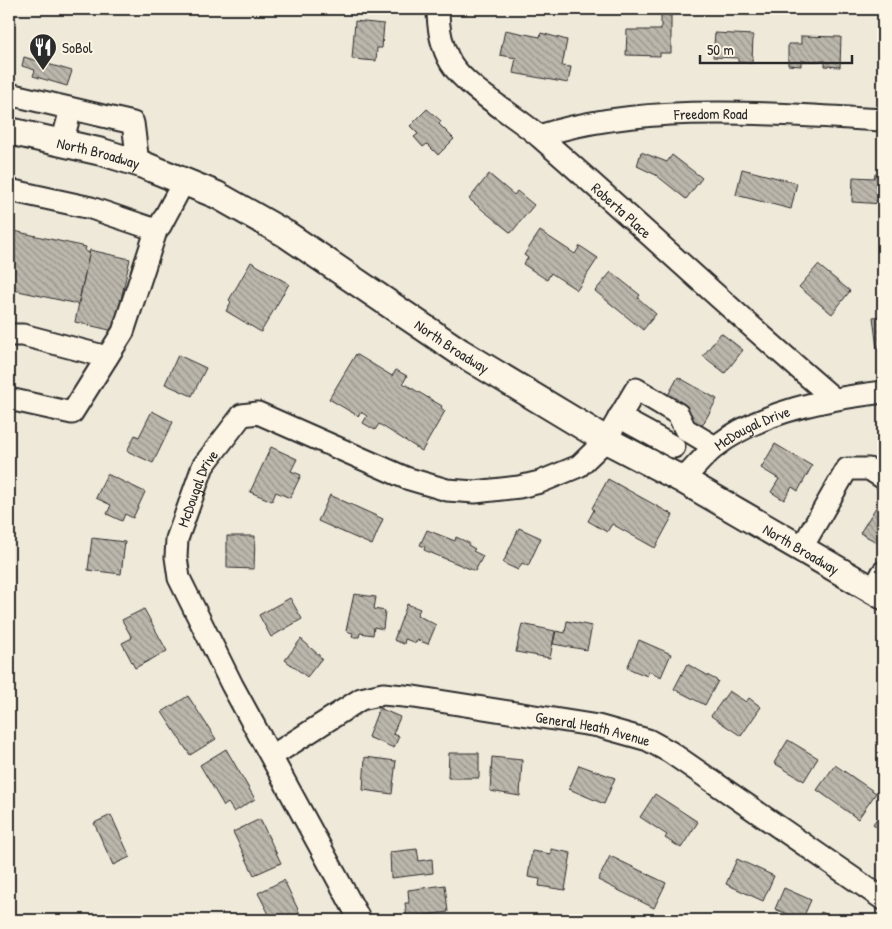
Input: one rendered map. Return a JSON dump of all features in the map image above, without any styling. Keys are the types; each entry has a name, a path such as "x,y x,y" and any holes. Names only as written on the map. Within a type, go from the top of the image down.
{"main road":[{"name":"North Broadway","path":"9,132 62,143 138,163 217,195 286,234 460,352 606,440 683,480 801,548 880,586"}],"street":[{"name":"Roberta Place","path":"438,9 438,32 451,64 493,101 539,136 734,314 833,398"},
{"path":"9,94 132,123 138,163"},
{"path":"62,143 71,108"},
{"name":"Freedom Road","path":"539,136 563,128 632,118 689,115 883,120"},
{"path":"9,399 72,413 123,332 157,228 184,181"},
{"path":"9,190 91,208 150,228 157,228"},
{"path":"9,335 23,335 107,357"},
{"name":"McDougal Drive","path":"360,920 232,685 179,578 176,557 177,539 203,466 242,415 258,413 406,478 447,490 475,492 519,487 540,482 579,466 606,440 636,389 678,414 686,429"},
{"name":"McDougal Drive","path":"683,480 715,447 757,422 833,398 883,392"},
{"path":"619,417 674,447"},
{"path":"660,468 686,429 715,447"},
{"path":"801,548 847,469 876,474"},
{"name":"General Heath Avenue","path":"272,756 361,699 383,694 414,697 598,726 648,740 670,752 883,900"}],"building":[{"path":"661,14 671,15 671,53 660,53 660,56 626,55 627,30 661,30"},
{"path":"355,21 384,24 382,48 377,48 376,61 352,59"},
{"path":"505,30 540,37 541,33 567,40 562,66 571,67 568,83 513,73 516,58 500,55"},
{"path":"715,33 753,35 752,63 738,62 738,58 713,57"},
{"path":"801,36 841,37 840,67 825,66 825,61 801,61 801,66 788,65 788,44 801,44"},
{"path":"883,38 883,65 882,65"},
{"path":"24,57 72,71 67,86 33,76 35,70 22,66"},
{"path":"427,109 441,121 439,124 454,139 438,155 427,144 423,147 414,137 418,134 410,126"},
{"path":"641,152 667,162 672,155 702,178 686,199 656,175 637,166"},
{"path":"742,169 797,183 791,209 736,195"},
{"path":"489,174 514,195 517,191 534,205 511,233 469,199"},
{"path":"875,174 883,174 883,204 852,202 853,177 874,178"},
{"path":"14,231 86,247 85,251 90,253 78,304 9,289 9,236 12,236"},
{"path":"540,231 575,254 580,246 598,258 577,290 551,273 547,280 523,264 528,258 524,255"},
{"path":"90,250 130,259 114,331 75,322"},
{"path":"251,262 289,284 261,332 226,311 231,302 229,300"},
{"path":"818,265 850,291 832,314 799,287"},
{"path":"611,272 640,295 638,298 656,314 643,330 595,291"},
{"path":"883,316 883,348 877,349 873,317"},
{"path":"721,333 743,350 725,373 703,356"},
{"path":"356,354 392,376 396,370 407,376 403,383 442,406 441,408 445,411 422,451 379,424 375,430 363,423 367,416 361,412 358,416 329,399"},
{"path":"178,355 206,368 192,396 165,384"},
{"path":"678,377 717,399 702,426 663,404"},
{"path":"152,411 173,422 153,463 127,451 135,435 139,437"},
{"path":"775,444 812,466 798,491 792,487 784,500 771,492 779,479 761,468"},
{"path":"271,447 297,459 291,471 301,475 290,498 276,492 272,501 250,492"},
{"path":"107,474 145,492 133,518 125,514 122,521 107,514 111,505 96,498"},
{"path":"608,479 673,515 655,548 612,524 607,532 588,521 594,510 592,508"},
{"path":"330,495 383,519 372,545 318,521"},
{"path":"883,496 883,543 882,545 860,533"},
{"path":"519,528 541,538 528,566 522,563 518,570 503,563"},
{"path":"427,530 455,541 456,537 469,543 468,545 475,549 473,551 483,556 475,571 424,550 425,547 420,545"},
{"path":"227,536 255,536 254,569 227,568"},
{"path":"92,538 125,542 121,574 88,570"},
{"path":"354,594 376,597 374,609 385,611 383,629 374,627 373,635 360,633 359,637 352,637 353,633 346,631"},
{"path":"290,598 302,619 271,637 259,615"},
{"path":"407,604 420,609 417,615 436,625 428,644 417,640 416,643 405,639 404,644 394,640"},
{"path":"144,609 167,651 135,668 122,643 132,638 122,620"},
{"path":"567,621 592,626 587,650 553,644 556,631 565,633"},
{"path":"522,624 555,631 550,658 516,652"},
{"path":"301,639 322,658 307,677 285,660"},
{"path":"639,640 671,654 661,677 649,671 647,676 627,668"},
{"path":"687,664 718,681 705,705 674,689"},
{"path":"729,691 746,702 749,698 761,707 741,736 711,716"},
{"path":"188,696 216,739 190,755 162,712"},
{"path":"379,708 400,717 393,734 399,736 394,748 368,737"},
{"path":"788,740 818,758 804,781 774,763"},
{"path":"226,749 255,799 234,812 228,803 224,806 200,765"},
{"path":"449,753 479,753 479,778 448,778"},
{"path":"365,757 396,761 392,794 363,790"},
{"path":"492,757 522,760 520,796 490,791"},
{"path":"579,765 615,778 604,804 569,789"},
{"path":"835,765 876,793 858,819 817,790"},
{"path":"655,794 698,822 681,848 665,838 667,835 640,817"},
{"path":"883,810 883,832 873,824"},
{"path":"111,815 130,857 113,865 94,823"},
{"path":"260,819 281,863 254,875 233,832"},
{"path":"417,849 419,861 432,859 433,873 391,878 390,852"},
{"path":"551,849 571,853 565,890 539,886 540,879 528,877 532,851 551,854"},
{"path":"610,856 666,883 654,908 598,880"},
{"path":"737,859 774,876 763,901 726,884"},
{"path":"284,880 303,920 272,920 258,893"},
{"path":"445,885 448,912 407,918 405,903 409,903 408,890"},
{"path":"784,888 811,900 802,920 775,909"},
{"path":"821,912 840,920 818,920"}],"place":[{"name":"SoBol","path":"43,71"}]}
